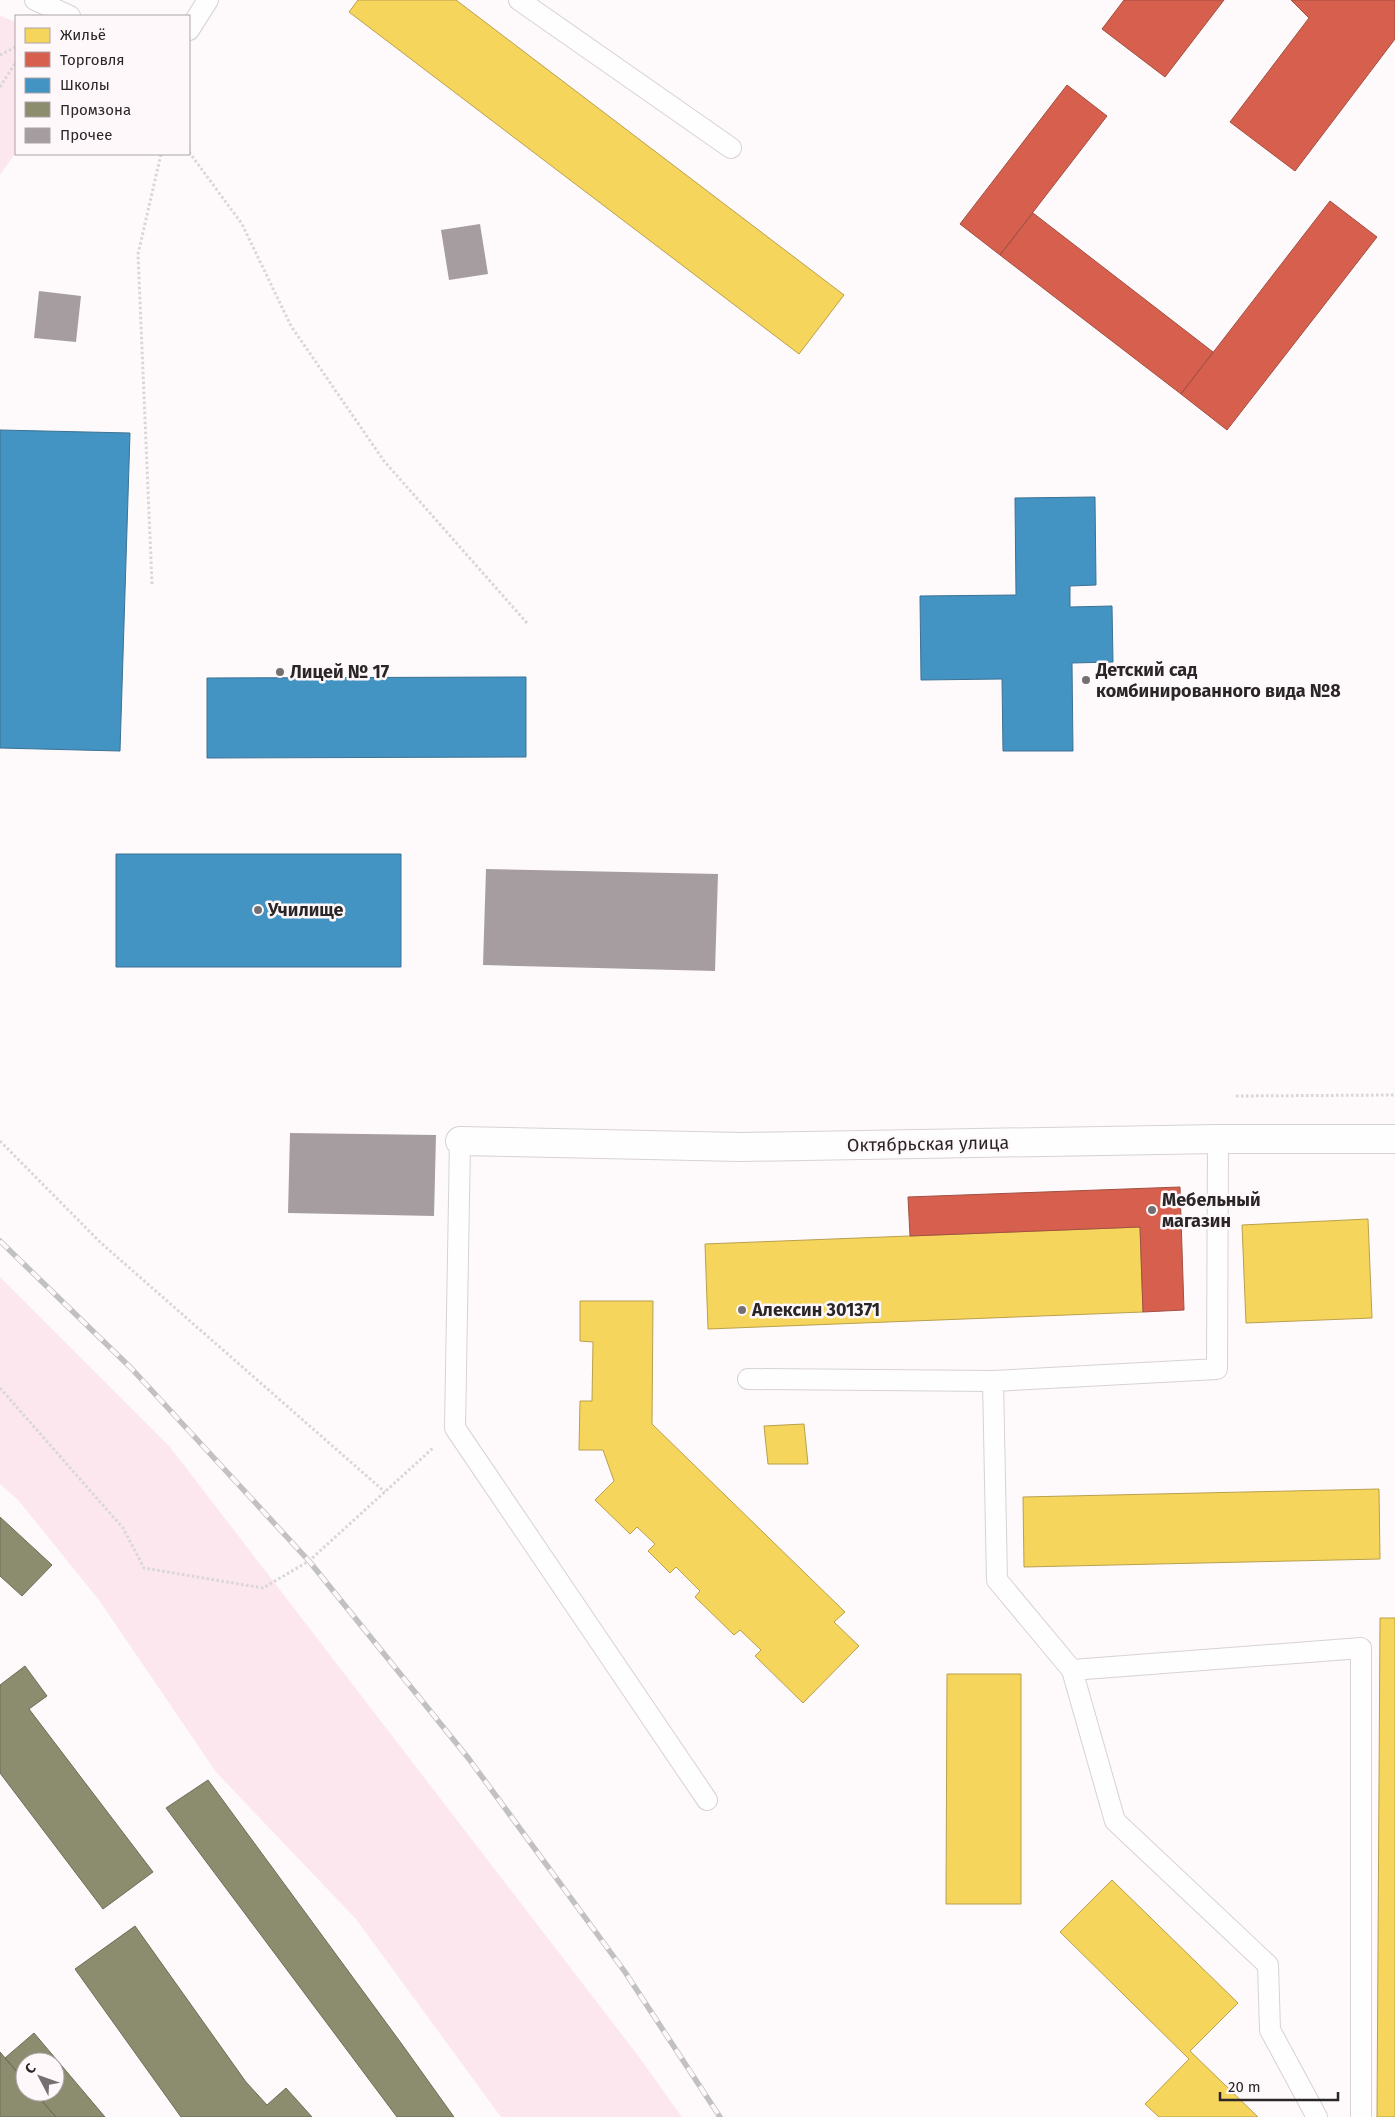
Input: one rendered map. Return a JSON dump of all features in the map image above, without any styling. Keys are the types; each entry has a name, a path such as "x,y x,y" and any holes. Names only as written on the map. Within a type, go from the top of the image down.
{"street":[{"name":"Октябрьская улица","path":"460,1141 740,1147 1218,1139 1395,1139"}],"lane":[{"path":"35,0 68,15"},
{"path":"190,28 208,0"},
{"path":"519,0 731,148"},
{"path":"748,1379 993,1380 1217,1369 1218,1139"},
{"path":"460,1141 455,1428 707,1800"},
{"path":"993,1380 997,1580 1072,1670 1116,1821 1268,1965 1270,2030 1317,2117"},
{"path":"1072,1670 1361,1648 1361,2117"}],"path":[{"path":"0,55 15,47"},
{"path":"0,87 15,64"},
{"path":"190,153 242,224 291,326 384,461 527,623"},
{"path":"152,584 138,254 161,155"},
{"path":"1236,1096 1395,1095"},
{"path":"0,1141 100,1243 385,1492"},
{"path":"0,1388 123,1528 144,1568 263,1588 309,1561 455,1428"}],"shaded area":[{"path":"0,16 15,22 15,153 0,175"},
{"path":"0,1277 170,1447 636,2053 682,2117 501,2117 356,1919 216,1772 99,1600 19,1501 0,1484"}],"building: Жильё":[{"path":"358,0 456,0 844,295 799,354 349,12"},
{"path":"1368,1219 1372,1318 1246,1323 1242,1225"},
{"path":"1140,1227 1143,1312 708,1329 705,1244"},
{"path":"580,1301 653,1301 652,1424 845,1612 834,1622 859,1646 803,1703 755,1656 761,1650 740,1630 734,1635 695,1597 700,1591 676,1567 670,1573 648,1551 655,1544 637,1527 630,1534 595,1500 614,1481 603,1450 579,1450 580,1401 592,1401 593,1342 580,1341"},
{"path":"804,1424 808,1464 768,1464 764,1426"},
{"path":"1379,1489 1380,1559 1024,1567 1023,1497"},
{"path":"1380,1618 1395,1618 1395,2117 1377,2117"},
{"path":"947,1674 1021,1674 1021,1904 946,1904"},
{"path":"1112,1880 1238,2003 1190,2051 1258,2117 1159,2117 1145,2104 1189,2059 1060,1932"}],"building: Торговля":[{"path":"1124,0 1224,0 1165,77 1102,29"},
{"path":"1291,0 1395,0 1395,39 1295,171 1230,122 1309,18"},
{"path":"1067,85 1107,116 1000,255 960,224"},
{"path":"1330,201 1377,237 1227,430 1181,394"},
{"path":"1033,213 1213,352 1181,394 1000,255"},
{"path":"1180,1187 1184,1310 1143,1312 1140,1227 910,1236 908,1197"}],"building: Школы":[{"path":"0,430 130,433 120,751 0,748"},
{"path":"1095,497 1096,585 1070,586 1070,607 1112,606 1113,662 1072,663 1073,751 1003,751 1002,679 921,680 920,596 1016,595 1015,498"},
{"path":"526,677 526,757 207,758 207,678"},
{"name":"Училище","path":"116,854 401,854 401,967 116,967"}],"building: Промзона":[{"path":"0,1517 52,1565 22,1596 0,1576"},
{"path":"25,1666 47,1696 29,1709 153,1872 103,1909 0,1773 0,1685"},
{"path":"208,1780 454,2117 397,2117 166,1808"},
{"path":"135,1926 246,2082 267,2105 286,2088 312,2117 181,2117 75,1969"},
{"path":"34,2033 50,2052 15,2052 15,2070 5,2058"},
{"path":"0,2052 15,2069 15,2102 43,2102 56,2117 0,2117"},
{"path":"65,2070 105,2117 56,2117 43,2102 65,2102"}],"building: Прочее":[{"path":"480,224 488,274 449,280 441,230"},
{"path":"39,291 81,296 76,342 34,338"},
{"path":"486,869 718,874 715,971 483,965"},
{"path":"290,1133 436,1135 434,1216 288,1213"}],"railway":[{"path":"0,1241 131,1368 309,1561 469,1759 625,1972 720,2117"}],"place":[{"name":"Лицей № 17","path":"280,672"},
{"name":"Детский сад комбинированного вида №8","path":"1086,680"},
{"name":"Училище","path":"258,910"},
{"name":"Мебельный магазин","path":"1152,1210"},
{"name":"Алексин 301371","path":"742,1310"}]}
